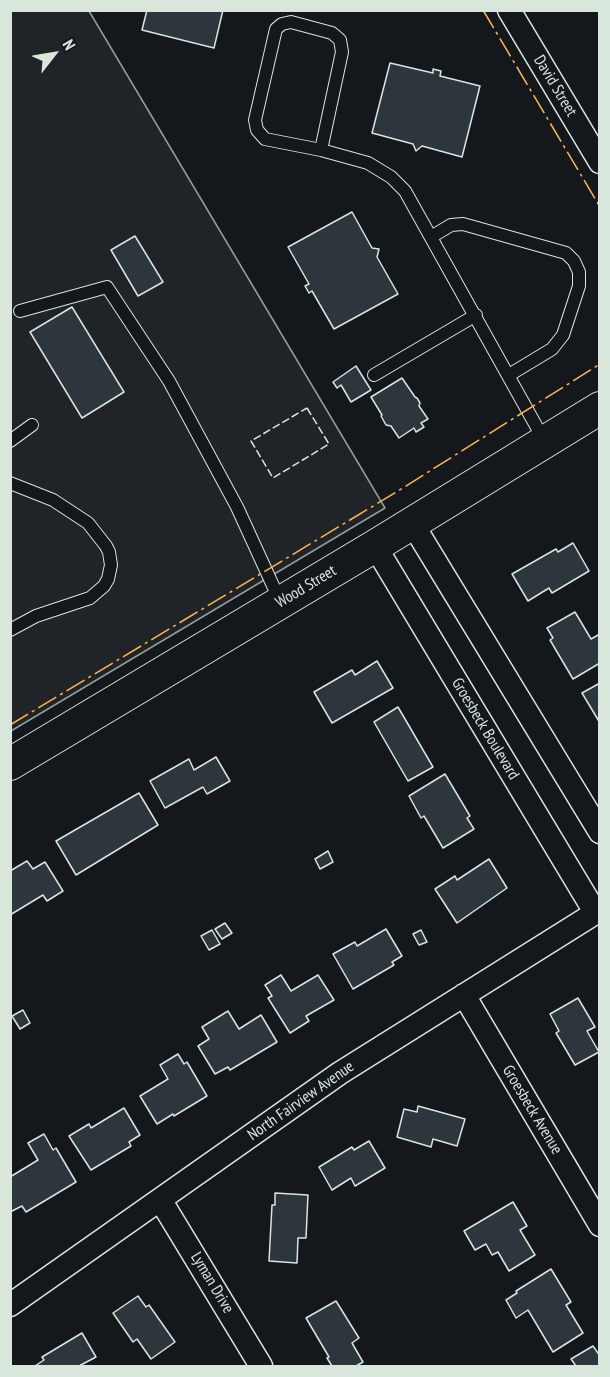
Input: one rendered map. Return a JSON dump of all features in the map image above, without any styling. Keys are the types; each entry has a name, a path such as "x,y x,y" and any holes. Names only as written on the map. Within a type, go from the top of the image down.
{"street":[{"name":"David Street","path":"509,10 592,133 600,162"},
{"name":"Wood Street","path":"10,764 375,546 600,408"},
{"path":"412,523 600,832"},
{"name":"Groesbeck Boulevard","path":"375,546 597,911"},
{"name":"North Fairview Avenue","path":"10,1305 340,1073 597,911"},
{"name":"Groesbeck Avenue","path":"464,995 600,1225"},
{"name":"Lyman Drive","path":"160,1201 261,1366"}],"lane":[{"path":"321,150 342,52 340,40 332,33 291,22 282,24 276,29 255,120 257,130 265,139 321,150 368,163 391,177 405,191 545,441"},
{"path":"431,237 451,225 463,224 566,253 574,261 579,272 579,286 564,335 552,349 509,375"},
{"path":"20,311 106,287 169,381 237,507 281,602"},
{"path":"374,375 476,315"},
{"path":"10,441 32,425"},
{"path":"10,483 53,500 88,523 106,546 111,565 104,586 90,598 36,616 10,630"}],"shaded area":[{"path":"10,11 89,11 385,508 11,731"}],"building":[{"path":"147,10 223,10 214,48 142,30"},
{"path":"390,63 433,73 433,69 441,71 440,76 480,86 462,157 422,146 416,151 413,144 372,133"},
{"path":"352,212 372,248 379,249 377,257 398,294 334,329 312,291 309,293 305,286 309,284 288,247"},
{"path":"135,236 163,282 138,296 111,250"},
{"path":"72,307 124,392 82,418 30,332"},
{"path":"356,366 371,390 351,402 341,385 337,388 333,382"},
{"path":"402,378 417,398 419,406 428,419 421,423 424,427 416,432 414,428 399,438 391,426 386,425 371,397"},
{"path":"573,543 589,571 552,593 549,588 528,601 512,574 556,549 558,552"},
{"path":"575,612 591,639 600,634 600,663 573,679 550,640 553,638 547,628"},
{"path":"377,661 393,688 332,723 314,692 352,670 355,675"},
{"path":"600,683 600,723 582,693"},
{"path":"398,707 433,767 408,781 374,722"},
{"path":"216,757 230,781 207,794 203,787 165,808 150,781 189,759 194,770"},
{"path":"445,774 470,816 467,818 474,829 443,848 424,816 421,818 409,796"},
{"path":"139,793 158,825 76,875 56,841"},
{"path":"328,851 333,862 320,869 315,859"},
{"path":"489,859 507,888 457,923 435,889 455,876 457,880"},
{"path":"27,861 33,869 45,862 63,891 47,901 43,895 10,915 10,871"},
{"path":"225,923 232,933 222,939 215,929"},
{"path":"386,929 402,956 392,962 394,965 353,989 333,954 355,942 357,946"},
{"path":"212,930 220,944 209,950 201,936"},
{"path":"421,930 427,942 419,945 413,934"},
{"path":"281,975 291,991 318,975 334,1000 306,1016 309,1021 290,1033 268,998 272,996 265,985"},
{"path":"578,998 595,1027 587,1031 599,1052 575,1065 556,1033 559,1031 550,1014"},
{"path":"23,1010 30,1023 20,1029 12,1016"},
{"path":"228,1011 239,1029 261,1015 277,1042 230,1070 228,1067 215,1074 198,1046 209,1039 202,1027"},
{"path":"178,1054 184,1064 187,1062 207,1096 157,1124 140,1096 168,1079 160,1065"},
{"path":"418,1106 465,1119 457,1146 433,1139 431,1147 397,1137 404,1109 417,1112"},
{"path":"124,1108 140,1135 129,1142 131,1146 91,1170 69,1136 89,1124 91,1128"},
{"path":"44,1134 53,1150 56,1148 76,1182 26,1212 22,1206 10,1212 10,1177 38,1160 28,1143"},
{"path":"369,1141 385,1168 355,1186 351,1178 332,1190 319,1167 352,1147 354,1150"},
{"path":"275,1193 308,1195 306,1238 298,1238 297,1263 269,1261 272,1205 275,1205"},
{"path":"513,1202 527,1226 520,1230 535,1255 509,1271 498,1252 492,1255 486,1244 475,1250 464,1231"},
{"path":"551,1269 571,1302 566,1305 583,1333 553,1352 528,1310 516,1318 506,1300"},
{"path":"138,1296 146,1307 149,1305 175,1342 151,1359 137,1339 133,1342 113,1313"},
{"path":"336,1301 359,1338 352,1343 363,1362 356,1366 332,1366 306,1318"},
{"path":"82,1333 96,1357 79,1366 35,1366 44,1360 42,1357"},
{"path":"593,1346 600,1356 600,1366 576,1366 571,1359"}],"fence":[{"path":"307,408 329,444 273,478 251,441 307,408"}],"power":[{"path":"483,10 600,207"},
{"path":"10,725 398,491 600,364"}]}
